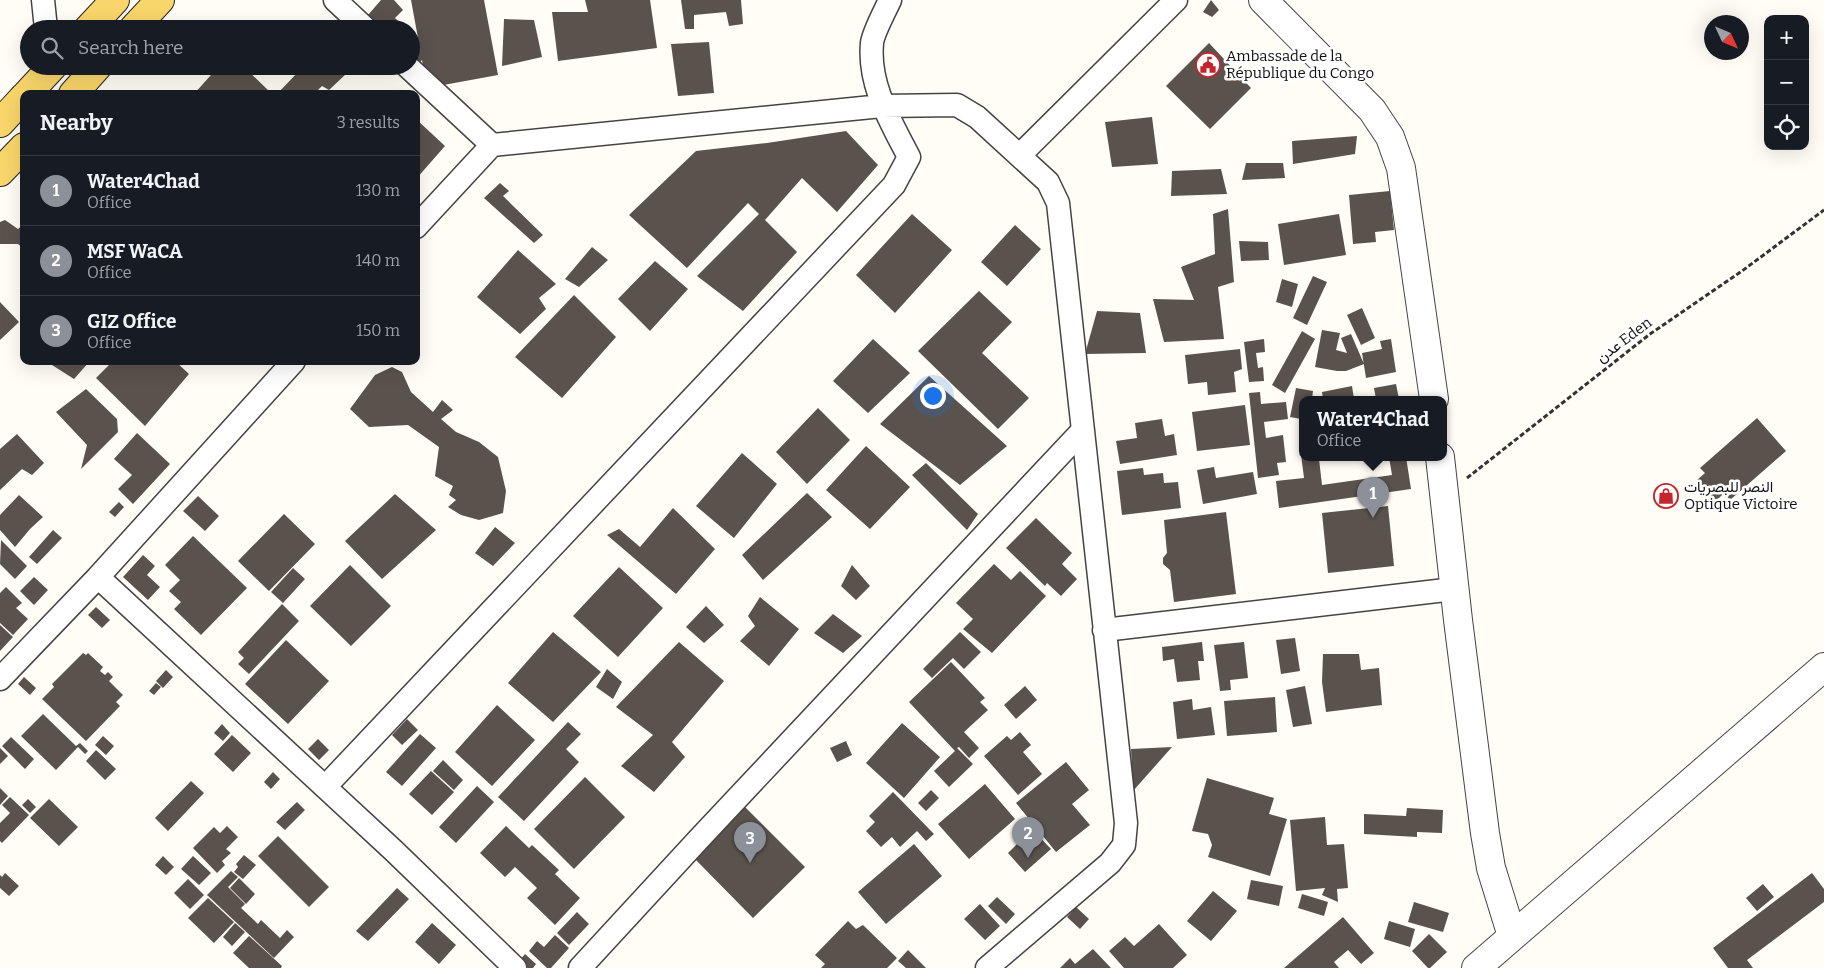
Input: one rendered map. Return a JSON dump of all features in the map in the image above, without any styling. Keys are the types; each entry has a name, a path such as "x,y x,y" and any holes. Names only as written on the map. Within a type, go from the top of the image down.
{"main road":[{"path":"96,20 115,0"},
{"path":"141,20 160,0"},
{"path":"31,90 44,75"},
{"path":"76,90 90,75"},
{"path":"0,122 20,101"},
{"path":"0,172 20,150"}],"street":[{"path":"43,0 45,20"},
{"path":"335,0 356,20"},
{"path":"325,787 894,185 909,157 882,106 874,73 872,42 890,0"},
{"path":"1020,156 1176,0"},
{"path":"1263,0 1372,110 1390,137 1401,168 1434,396"},
{"path":"58,75 70,90"},
{"path":"417,75 492,145"},
{"path":"420,223 492,145 882,106 957,105 977,117 1048,182 1058,203 1126,823 1124,845 1110,863 987,968"},
{"path":"1,677 98,576 290,365"},
{"path":"580,968 1083,430"},
{"path":"1440,461 1454,589 1485,833 1491,868 1512,936"},
{"path":"98,576 393,850 515,968"},
{"path":"1104,630 1454,589"},
{"path":"1476,968 1824,667"}],"path":[{"name":"عدن Eden","path":"1444,496 1650,334 1742,271 1824,210"}],"building":[{"path":"381,0 394,0 403,10 395,18 397,20 373,20 368,15"},
{"path":"411,0 484,0 498,75 427,88 422,60 420,62 420,20 415,20"},
{"path":"585,0 650,0 657,48 558,61 552,12 588,12"},
{"path":"681,0 741,0 743,24 729,26 726,12 694,15 694,29 685,29"},
{"path":"1211,0 1219,10 1212,17 1203,12"},
{"path":"504,19 534,20 542,57 502,66"},
{"path":"709,42 714,93 678,96 671,44"},
{"name":"Ambassade de la République du Congo","path":"1209,43 1251,88 1210,129 1166,86"},
{"path":"211,75 252,75 268,90 198,90"},
{"path":"295,75 345,75 329,90 322,86 318,90 281,90"},
{"path":"1152,117 1158,164 1112,167 1105,122"},
{"path":"420,123 445,146 420,174"},
{"path":"846,131 878,165 837,212 802,178 765,220 797,252 743,311 697,276 759,214 748,203 687,268 629,215 696,151"},
{"path":"1357,136 1355,154 1293,164 1292,141"},
{"path":"1246,163 1283,163 1285,178 1242,180"},
{"path":"1221,169 1227,194 1171,196 1172,171"},
{"path":"500,183 509,191 503,196 543,235 534,243 484,198"},
{"path":"1390,191 1394,230 1375,232 1376,242 1353,244 1349,195"},
{"path":"1228,209 1234,282 1218,287 1224,339 1164,342 1153,299 1194,300 1181,267 1215,254 1213,214"},
{"path":"912,214 952,250 895,313 856,275"},
{"path":"1339,214 1346,255 1284,265 1278,224"},
{"path":"5,220 18,229 20,227 20,246 0,244 0,222"},
{"path":"1015,225 1041,249 1007,286 981,262"},
{"path":"1239,241 1268,242 1269,260 1241,261"},
{"path":"592,247 608,260 579,287 565,279"},
{"path":"518,250 556,284 539,298 546,309 520,334 477,297"},
{"path":"655,261 688,289 650,331 618,299"},
{"path":"1313,276 1327,282 1307,325 1293,318"},
{"path":"1282,279 1298,284 1292,307 1276,302"},
{"path":"979,291 1012,322 982,353 1029,398 998,429 918,351"},
{"path":"574,295 616,337 562,398 515,357"},
{"path":"0,302 19,322 0,340"},
{"path":"1362,308 1375,338 1361,345 1347,315"},
{"path":"1097,311 1140,313 1146,353 1085,354"},
{"path":"1322,330 1340,333 1336,350 1347,353 1341,338 1351,334 1364,364 1346,371 1315,367"},
{"path":"1302,331 1315,339 1285,393 1272,385"},
{"path":"873,339 910,373 868,413 833,381"},
{"path":"1264,339 1265,352 1256,353 1258,368 1263,367 1264,381 1249,382 1244,342"},
{"path":"1391,339 1396,372 1366,378 1362,353 1382,349 1380,341"},
{"path":"1240,349 1242,369 1234,372 1236,392 1208,395 1207,382 1188,384 1185,355"},
{"path":"52,365 86,365 74,379"},
{"path":"109,365 179,365 189,374 145,426 96,378"},
{"path":"392,367 402,372 411,392 433,412 442,400 453,410 441,419 456,432 479,442 498,457 506,491 503,513 479,520 461,515 448,507 456,500 449,495 453,486 435,476 439,447 408,425 369,427 350,409 375,375"},
{"path":"929,376 1007,446 960,485 880,424"},
{"path":"1396,384 1398,396 1375,396 1374,388"},
{"path":"1352,386 1354,396 1323,396 1322,392"},
{"path":"1296,388 1313,391 1312,396 1299,396 1299,419 1290,417"},
{"path":"86,389 117,419 118,432 81,469 87,445 56,412"},
{"path":"1260,392 1261,404 1286,402 1288,419 1264,422 1266,438 1283,435 1286,462 1277,463 1279,475 1258,478 1249,393"},
{"path":"1245,405 1250,445 1197,451 1192,412"},
{"path":"818,408 850,440 807,484 776,452"},
{"path":"1757,418 1786,451 1730,500 1724,493 1716,501 1697,480 1705,473 1700,468"},
{"path":"1162,419 1165,436 1174,434 1177,455 1120,464 1116,441 1137,438 1135,423"},
{"path":"137,433 170,464 133,504 118,489 132,475 114,459"},
{"path":"17,434 44,463 32,475 22,469 0,490 0,449"},
{"path":"866,446 910,487 870,529 826,490"},
{"path":"742,453 777,484 734,538 696,506"},
{"path":"1302,461 1319,461 1322,485 1392,475 1390,461 1407,461 1411,489 1279,508 1276,481 1304,478"},
{"path":"926,463 978,514 967,530 912,475"},
{"path":"1214,467 1216,478 1253,472 1257,494 1203,504 1197,470"},
{"path":"1143,468 1144,475 1163,473 1164,483 1178,482 1181,508 1122,515 1117,471"},
{"path":"807,493 832,517 763,580 742,555"},
{"path":"395,494 436,530 382,579 345,541"},
{"path":"19,495 43,517 15,547 0,530 0,515"},
{"path":"198,496 219,516 205,531 183,511"},
{"path":"119,502 124,507 115,517 109,512"},
{"path":"1388,506 1394,566 1328,573 1322,513"},
{"path":"673,508 715,549 676,594 607,535 619,529 640,547"},
{"path":"1226,512 1236,594 1174,602 1170,570 1163,564 1163,558 1167,553 1164,520"},
{"path":"284,514 315,544 269,591 238,561"},
{"path":"1036,518 1072,553 1062,564 1077,579 1061,596 1047,583 1045,586 1006,548"},
{"path":"495,527 515,543 493,566 475,553"},
{"path":"53,530 62,538 37,564 29,557"},
{"path":"193,536 247,588 201,635 174,609 181,602 169,591 180,580 165,565"},
{"path":"1,540 27,566 15,579 0,564"},
{"path":"143,555 155,566 147,575 160,587 148,600 123,577"},
{"path":"994,564 1011,580 1020,571 1046,596 992,653 963,629 973,619 956,603"},
{"path":"350,565 391,606 351,646 310,606"},
{"path":"852,565 870,586 856,600 841,586"},
{"path":"619,567 663,608 618,657 573,616"},
{"path":"293,568 305,579 283,603 271,592"},
{"path":"34,577 48,590 34,605 20,591"},
{"path":"6,587 22,603 16,608 28,619 13,635 0,623 0,593"},
{"path":"760,597 799,629 769,666 740,641 755,626 748,616"},
{"path":"282,604 299,621 249,674 238,664 244,658 238,652"},
{"path":"706,606 724,625 704,643 686,627"},
{"path":"96,607 110,620 102,628 88,615"},
{"path":"833,614 862,636 843,653 814,633"},
{"path":"0,625 13,637 0,651"},
{"path":"553,632 601,672 553,722 508,683"},
{"path":"960,632 981,652 964,669 953,658 932,678 923,669"},
{"path":"1295,638 1300,671 1281,674 1276,640"},
{"path":"286,640 329,681 288,724 245,684"},
{"path":"679,642 724,681 672,742 685,757 654,792 621,766 653,735 616,707"},
{"path":"1202,642 1204,661 1198,661 1200,680 1177,682 1174,659 1163,661 1162,647"},
{"path":"1244,642 1248,678 1230,680 1231,690 1220,691 1214,645"},
{"path":"83,653 86,655 88,653 103,667 100,671 105,675 108,672 113,677 109,681 123,695 116,702 120,706 86,741 42,699 54,687 52,684"},
{"path":"1323,654 1359,654 1361,670 1379,668 1382,705 1326,712 1322,682"},
{"path":"951,662 985,698 980,702 988,710 964,732 979,748 969,758 959,747 957,748 973,764 949,787 934,771 955,751 909,702"},
{"path":"607,669 622,682 613,699 596,687"},
{"path":"166,670 173,677 163,688 156,681"},
{"path":"24,677 36,688 30,695 18,684"},
{"path":"156,683 161,687 154,695 149,691"},
{"path":"1025,686 1037,700 1016,719 1004,705"},
{"path":"1305,686 1312,724 1293,727 1286,690"},
{"path":"1275,697 1277,732 1227,736 1224,701"},
{"path":"1192,699 1193,710 1211,707 1215,735 1177,739 1173,702"},
{"path":"497,705 535,740 492,786 455,752"},
{"path":"43,714 76,746 80,743 88,751 85,754 78,747 56,770 21,736"},
{"path":"407,719 418,730 402,745 392,735"},
{"path":"568,722 581,734 566,749 579,762 524,821 498,797"},
{"path":"902,723 940,757 904,798 866,763"},
{"path":"222,724 230,733 223,741 214,733"},
{"path":"1020,732 1031,745 1023,752 1042,774 1018,795 984,756 1007,736 1011,740"},
{"path":"420,734 436,748 402,786 386,772"},
{"path":"232,735 251,753 233,772 214,754"},
{"path":"103,736 114,746 106,755 95,745"},
{"path":"11,737 34,759 25,769 2,746"},
{"path":"318,739 329,750 319,760 308,749"},
{"path":"846,741 852,755 837,762 830,748"},
{"path":"1172,747 1133,791 1131,749"},
{"path":"0,748 8,756 0,764"},
{"path":"96,750 116,769 105,780 86,761"},
{"path":"443,760 463,780 454,790 433,771"},
{"path":"1066,762 1089,790 1072,804 1090,825 1056,852 1016,803"},
{"path":"431,771 454,792 432,815 409,794"},
{"path":"273,772 280,779 271,789 264,782"},
{"path":"585,777 625,817 574,869 534,829"},
{"path":"1207,778 1274,798 1269,814 1287,819 1270,876 1208,857 1212,845 1208,834 1192,831"},
{"path":"191,781 204,793 168,831 155,818"},
{"path":"985,784 1015,819 969,859 938,824"},
{"path":"477,786 494,802 456,843 439,827"},
{"path":"0,788 8,796 0,805"},
{"path":"931,790 939,798 926,811 918,803"},
{"path":"893,792 934,834 926,841 917,831 900,847 892,837 881,847 866,831 875,822 869,816"},
{"path":"10,797 29,815 2,843 0,841 0,823 10,813 2,805"},
{"path":"28,799 36,807 30,813 22,805"},
{"path":"49,799 78,827 59,846 30,818"},
{"path":"297,802 305,810 285,830 276,822"},
{"path":"745,807 805,867 753,918 694,858"},
{"path":"1407,808 1443,810 1442,833 1417,832 1417,837 1364,834 1364,814 1406,816"},
{"path":"1325,817 1327,845 1344,844 1348,888 1337,889 1338,902 1322,895 1325,888 1296,891 1290,820"},
{"path":"227,826 238,837 226,849 231,853 222,861 225,865 217,873 193,848 214,827 220,833"},
{"path":"506,826 529,848 532,845 559,870 555,874 580,898 555,925 527,898 537,888 515,867 505,877 480,853"},
{"path":"1029,826 1051,849 1025,872 1008,853 1019,842 1015,839"},
{"path":"278,836 329,887 309,907 258,856"},
{"path":"914,844 942,876 886,924 858,892"},
{"path":"244,855 256,865 243,879 234,872 238,867 236,864"},
{"path":"163,856 174,867 166,875 155,865"},
{"path":"193,856 211,873 199,885 181,869"},
{"path":"231,871 238,877 228,887 245,904 241,908 258,924 261,920 280,938 287,930 294,937 274,958 207,895"},
{"path":"5,873 19,886 9,896 0,888 0,875 2,877"},
{"path":"1812,873 1824,889 1824,902 1747,960 1753,968 1728,968 1713,948"},
{"path":"239,878 255,894 246,904 230,888"},
{"path":"188,879 204,895 190,909 174,893"},
{"path":"1251,880 1283,886 1279,906 1247,899"},
{"path":"1763,884 1774,897 1757,911 1746,898"},
{"path":"397,888 409,899 368,941 356,931"},
{"path":"1213,891 1237,911 1211,941 1187,921"},
{"path":"1302,894 1328,902 1324,916 1298,908"},
{"path":"997,897 1015,914 1006,924 988,906"},
{"path":"208,898 234,922 214,943 188,918"},
{"path":"1414,902 1449,913 1443,932 1408,922"},
{"path":"980,904 1000,926 985,940 964,919"},
{"path":"1076,907 1089,919 1080,929 1067,917"},
{"path":"577,912 589,924 569,945 557,933"},
{"path":"1343,917 1374,953 1361,964 1348,950 1334,962 1339,968 1284,968"},
{"path":"848,921 856,929 863,925 897,958 887,968 821,968 825,964 815,955"},
{"path":"1389,921 1415,929 1410,947 1384,939"},
{"path":"235,923 245,932 232,946 223,937"},
{"path":"432,923 456,945 439,964 415,942"},
{"path":"1159,924 1187,955 1173,968 1124,968 1109,951 1125,937 1134,946"},
{"path":"1429,934 1447,952 1428,968 1412,951"},
{"path":"555,935 569,948 551,968 547,968 529,951 537,941 544,947"},
{"path":"249,936 282,966 281,968 249,968 233,953"},
{"path":"1093,949 1111,968 1060,968 1070,958 1075,964"},
{"path":"908,950 926,968 906,968 898,961"},
{"path":"525,954 536,964 533,968 528,968 519,961"}],"place":[{"name":"Ambassade de la République du Congo","path":"1208,65"},
{"name":"النصر للبصريات Optique Victoire","path":"1666,496"},
{"name":"Water4Chad","path":"1373,518"},
{"name":"MSF WaCA","path":"1028,858"},
{"name":"GIZ Office","path":"750,863"}]}
